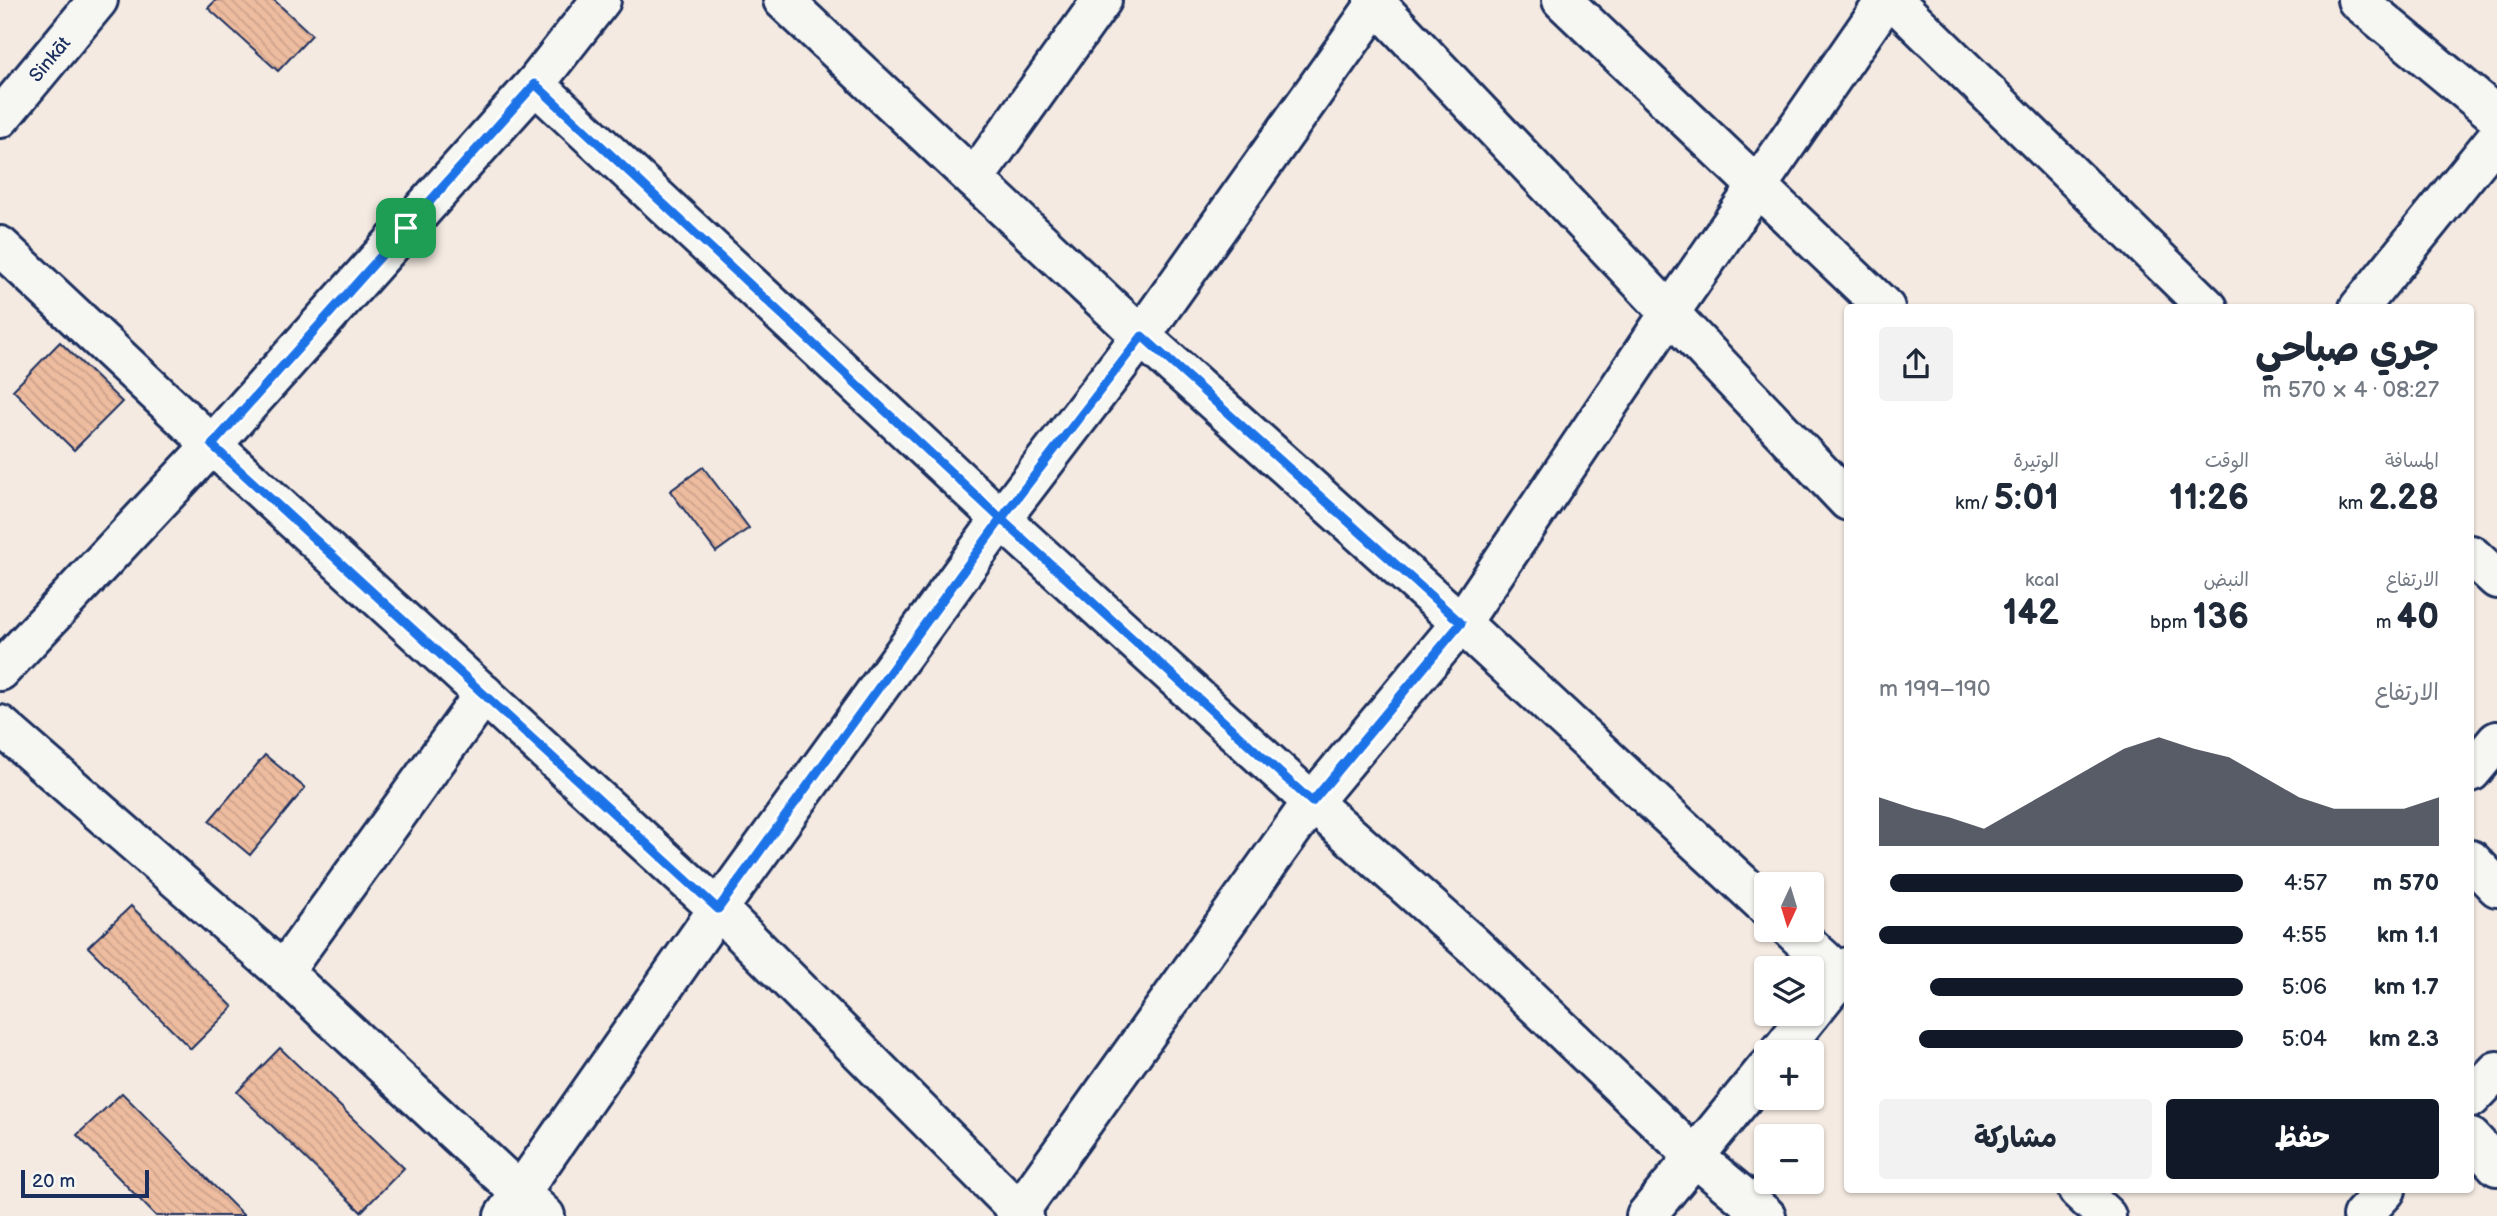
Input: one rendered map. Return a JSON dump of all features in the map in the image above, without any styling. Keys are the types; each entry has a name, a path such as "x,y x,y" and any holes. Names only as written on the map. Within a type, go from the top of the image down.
{"street":[{"name":"Sinkāt","path":"0,118 98,0"},
{"path":"0,671 212,445 535,84 601,0"},
{"path":"783,0 1142,336 1461,623 1754,895"},
{"path":"974,179 1102,0"},
{"path":"1562,0 1881,304"},
{"path":"0,246 212,445 718,909 1020,1215 1312,802 1461,623 1886,0"},
{"path":"1893,0 2204,304"},
{"path":"2357,0 2497,116"},
{"path":"0,725 283,972 523,1208 718,909 1001,519 1142,336 1376,1 1844,497"},
{"path":"535,84 1001,519 1473,945 1695,1157 1766,1216"},
{"path":"2362,304 2497,137"},
{"path":"2474,558 2497,579"},
{"path":"283,972 484,694"},
{"path":"2474,768 2497,741"},
{"path":"2474,863 2497,887"},
{"path":"1807,942 1844,973"},
{"path":"1824,999 1844,977"},
{"path":"1790,1040 1801,1026"},
{"path":"2474,1095 2497,1071"},
{"path":"1646,1216 1754,1084"},
{"path":"2474,1141 2497,1166"},
{"path":"2362,1216 2383,1193"}],"building":[{"path":"216,0 274,0 312,35 278,71 208,8"},
{"path":"60,342 122,402 74,450 13,390"},
{"path":"703,467 749,528 716,552 670,491"},
{"path":"265,755 305,788 250,855 209,821"},
{"path":"131,906 233,1007 191,1049 88,947"},
{"path":"280,1048 404,1168 361,1212 237,1092"},
{"path":"122,1093 244,1216 156,1216 77,1135"}],"route":[{"path":"406,228 212,445 718,909 1001,519 1312,802 1461,623 1142,336 1001,519 535,84 406,228"}]}
